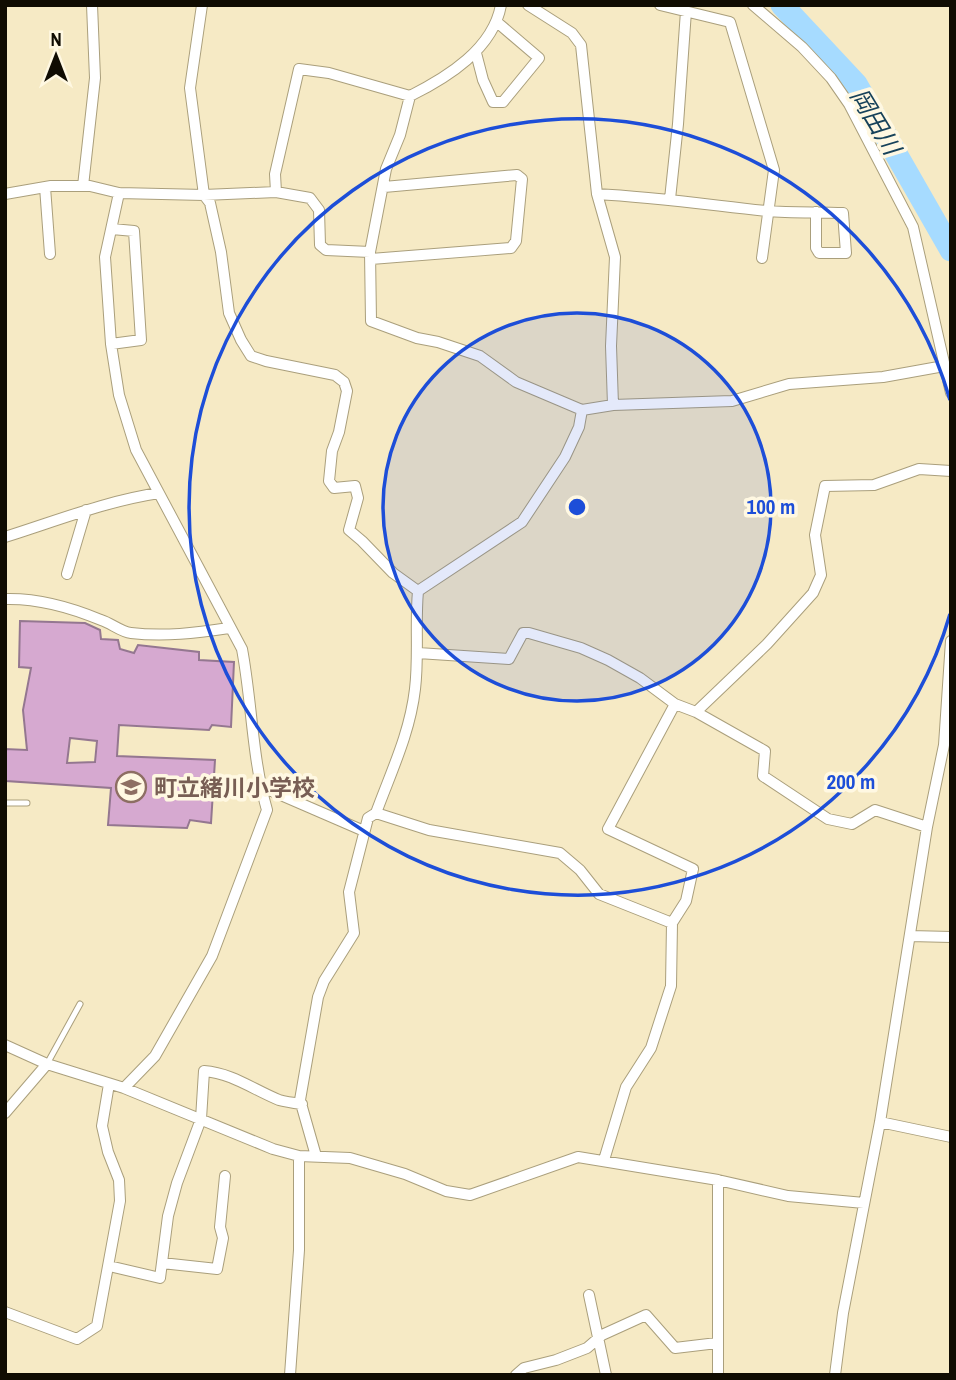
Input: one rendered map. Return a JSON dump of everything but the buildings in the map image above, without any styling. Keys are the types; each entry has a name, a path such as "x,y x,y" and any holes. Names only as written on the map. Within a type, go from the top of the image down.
{"street":[{"path":"83,186 95,78 93,5"},
{"path":"202,5 190,88 204,195 210,203 221,252 229,313 251,356 335,375 344,382 347,391 339,432 332,451 329,481 334,488 355,486 358,498 349,530 393,573 418,592"},
{"path":"501,5 498,23 476,53 411,96 400,135 386,169 371,255 371,321 417,338 480,356 516,382 582,410 613,405 732,401 789,384 883,377 944,366"},
{"path":"528,5 572,33 581,45 597,194 615,257 611,346 613,405"},
{"path":"660,5 730,22 774,170 762,258"},
{"path":"753,5 802,47 837,87 849,104 913,227 951,393"},
{"path":"765,14 774,5"},
{"path":"670,198 687,11"},
{"path":"476,53 483,80 493,102 503,102 539,58 498,23"},
{"path":"276,192 275,174 299,69 329,73 411,96"},
{"path":"5,194 46,187 83,186 120,193 204,195 276,192 310,198 319,210 320,245 326,250 371,255 511,248 516,241 522,179 517,175 384,187"},
{"path":"46,187 50,254"},
{"path":"120,193 105,257 111,344 119,395 136,450 242,649 260,786 267,810 212,956 155,1056 124,1088"},
{"path":"597,194 670,198 769,211 816,212 843,213 846,253 819,253 816,248 816,212"},
{"path":"111,229 134,231 141,340 111,344"},
{"path":"317,1156 300,1100 318,997 324,981 354,933 349,892 364,831 368,818 376,813 408,728 418,653 415,620 418,592 522,522 565,457 579,427 582,410"},
{"path":"696,712 767,644 813,593 821,575 815,535 825,486 874,485 919,469 951,471"},
{"path":"5,537 86,510 129,498 159,494"},
{"path":"67,574 86,510"},
{"path":"5,599 25,597 68,608 128,633 180,636 229,628"},
{"path":"418,653 509,659 523,633 581,649 608,660 640,678 675,704 696,712 765,751 763,776 828,819 852,824 875,810 927,827"},
{"path":"835,1375 843,1313 880,1122 927,827 944,746 951,641"},
{"path":"604,1160 626,1087 650,1048 671,986 673,923 686,901 693,869 608,829 675,704"},
{"path":"260,786 364,831"},
{"path":"376,813 429,830 560,853 580,870 599,894 673,923"},
{"path":"910,936 951,937"},
{"path":"5,1045 47,1065 124,1088 274,1149 299,1156 350,1158 405,1174 446,1191 470,1195 578,1157 718,1180 788,1196 864,1203"},
{"path":"5,1113 47,1065"},
{"path":"109,1266 160,1278 168,1216 177,1183 201,1119 204,1071 248,1084 280,1100 302,1104"},
{"path":"5,1312 77,1339 97,1326 120,1201 120,1180 108,1152 102,1126 109,1084"},
{"path":"880,1122 951,1137"},
{"path":"290,1375 299,1250 299,1156"},
{"path":"162,1263 217,1269 223,1238 220,1227 225,1176"},
{"path":"718,1180 718,1375"},
{"path":"589,1295 606,1375"},
{"path":"516,1375 524,1368 587,1348 598,1338 646,1315 676,1348 717,1343"}],"lane":[{"path":"5,803 27,803"},
{"path":"47,1065 80,1004"}],"waterway":[{"name":"岡田川","path":"782,5 856,84 951,250"}],"place":[{"name":"町立緒川小学校","path":"131,787"}]}
